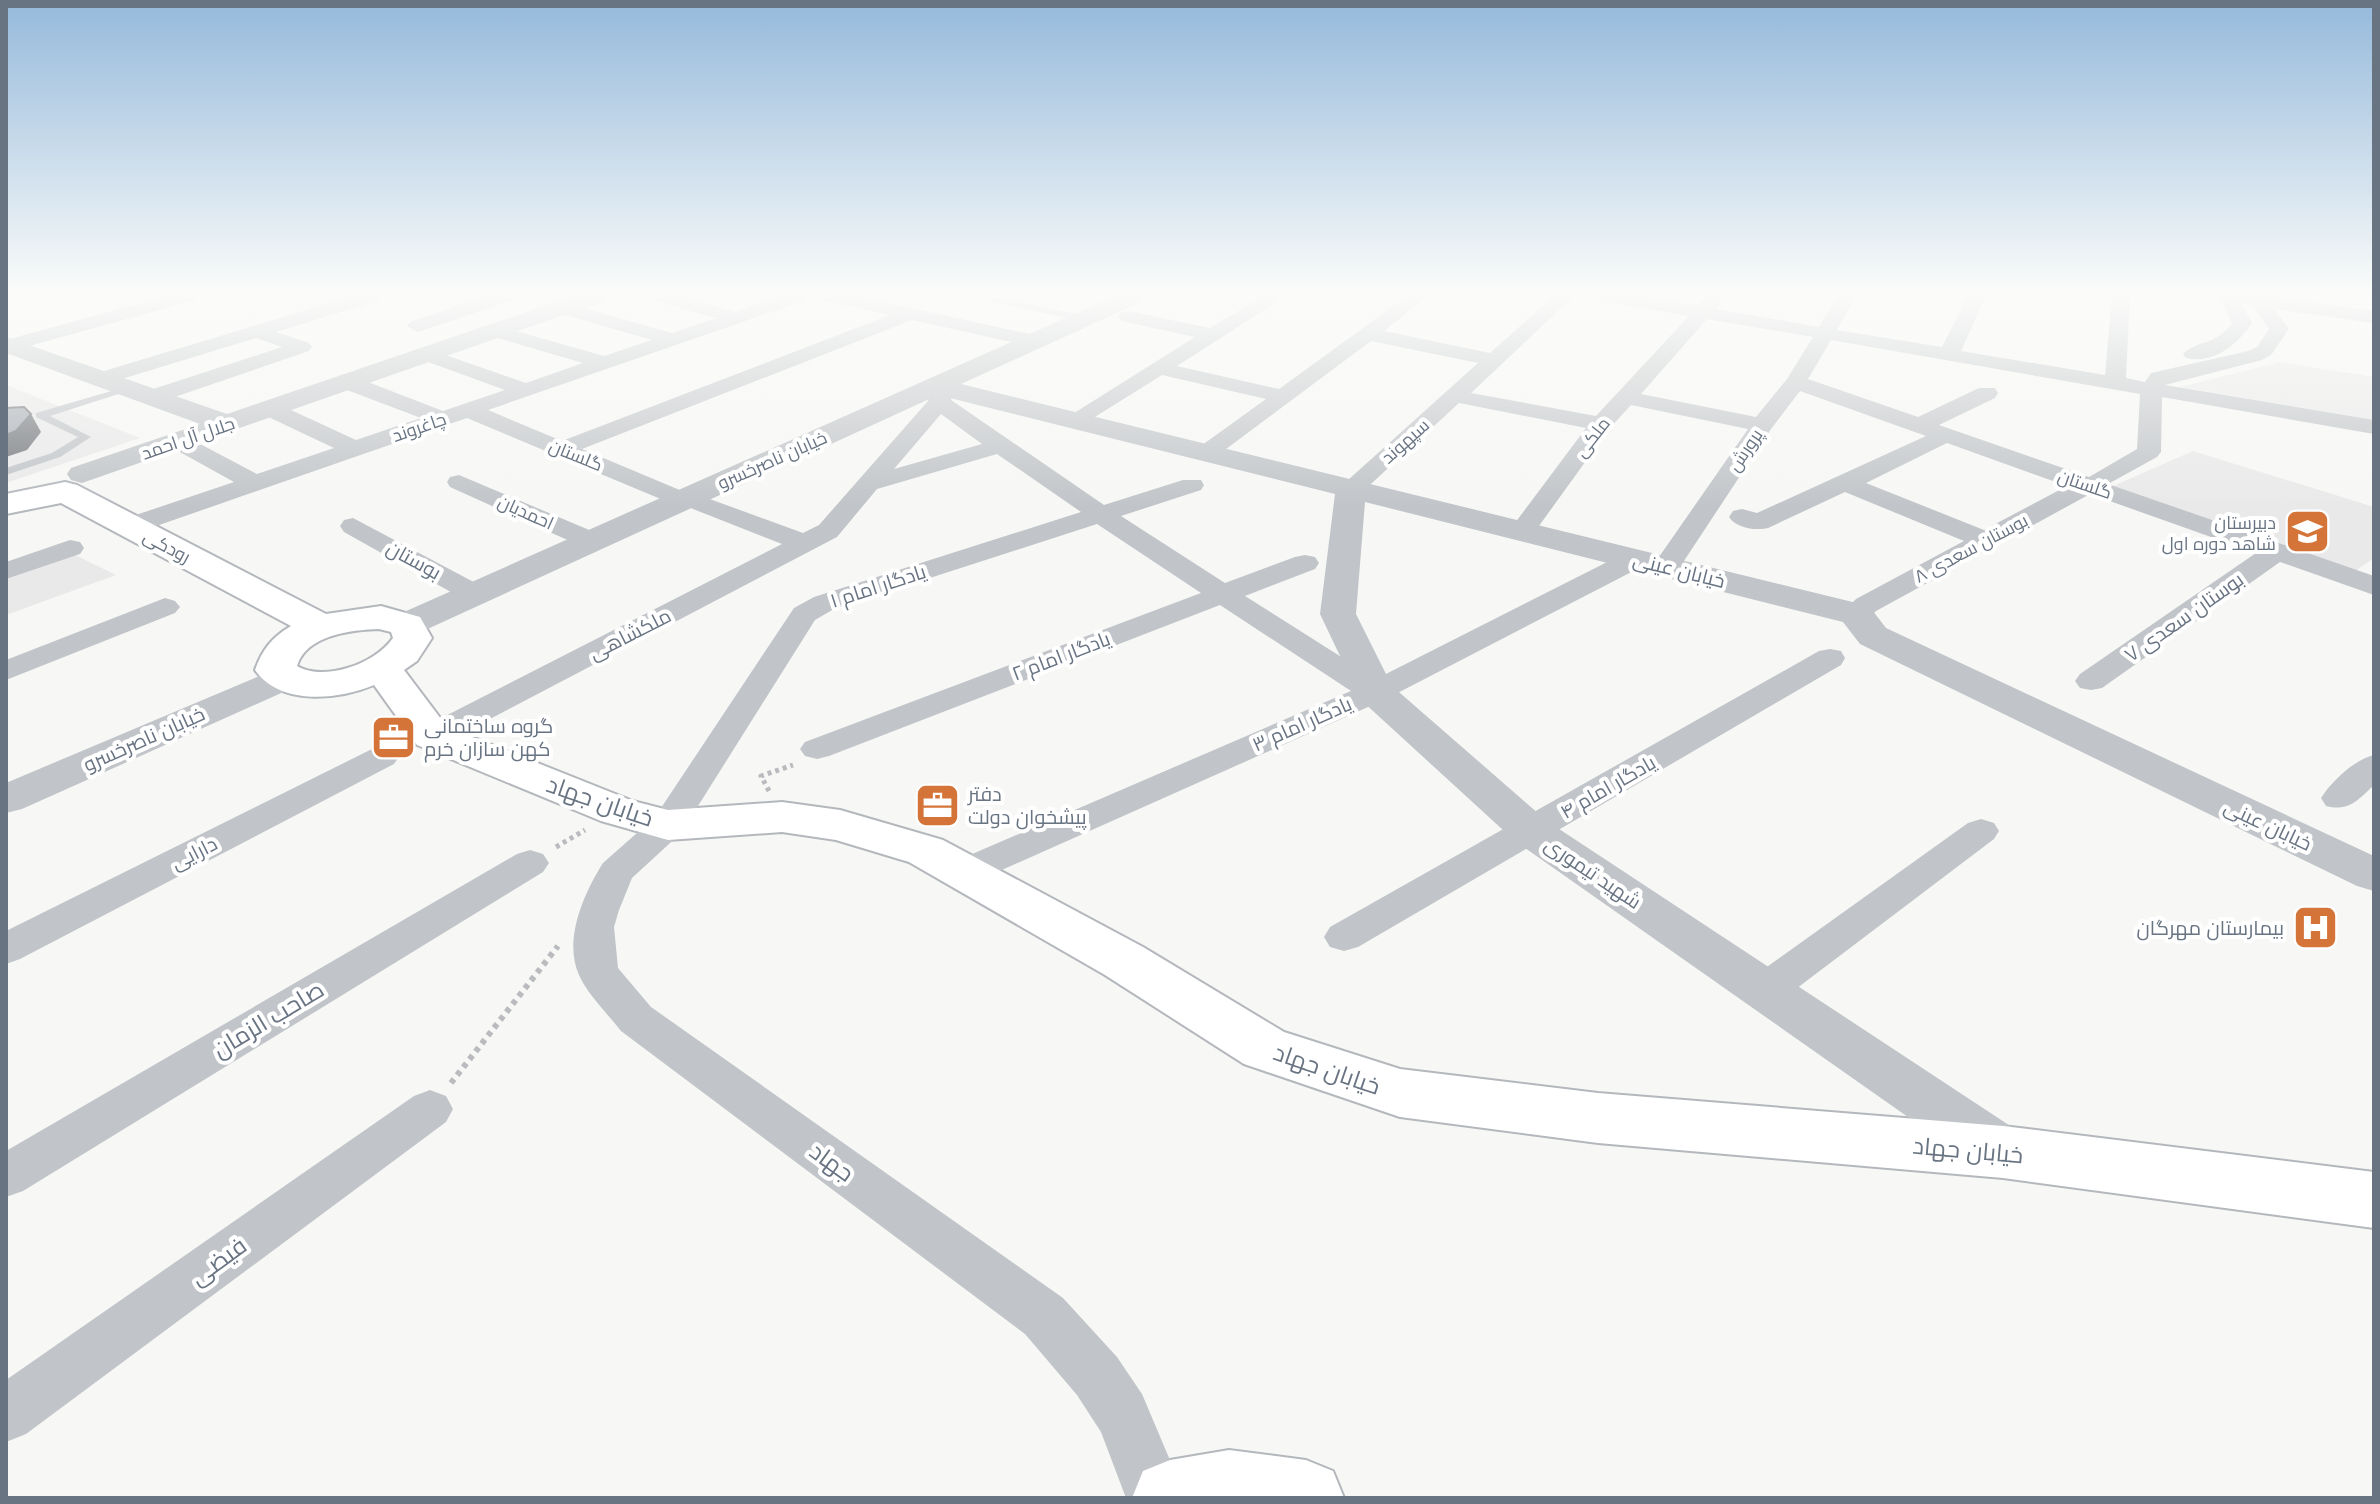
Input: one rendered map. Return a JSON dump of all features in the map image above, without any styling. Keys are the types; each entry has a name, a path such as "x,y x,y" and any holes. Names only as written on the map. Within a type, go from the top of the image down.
{"main road":[{"path":"6,502 73,483"},
{"name":"رودکی","path":"73,483 130,526 322,627"},
{"path":"395,646 338,682 316,684 283,678 275,670 277,659 286,648 322,627 363,618 397,619 395,646 432,736"},
{"name":"خیابان جهاد","path":"432,736 617,811 668,825 782,817 840,825 926,851 1124,961 1264,1048 1400,1093 1598,1118 2003,1152 2374,1200"},
{"path":"1170,1498 1229,1488 1306,1498"}],"street":[{"path":"67,366 227,424"},
{"path":"102,379 144,366"},
{"path":"141,393 235,366"},
{"name":"جلال آل احمد","path":"73,483 177,441 394,366"},
{"path":"459,366 526,390"},
{"name":"چاغروند","path":"130,526 596,366"},
{"path":"561,449 762,366"},
{"name":"خیابان ناصرخسرو","path":"395,646 475,594 940,392 988,366"},
{"path":"1074,420 1162,366"},
{"path":"1206,453 1323,366"},
{"name":"سپهوند","path":"1351,489 1487,366"},
{"name":"ملکی","path":"1522,531 1601,424 1653,366"},
{"name":"پرورش","path":"1666,567 1804,366"},
{"path":"2015,366 2115,383 2155,384 2374,427"},
{"path":"2115,383 2122,366"},
{"path":"2148,366 2155,384"},
{"path":"2155,384 2219,366"},
{"path":"1159,368 1283,396"},
{"path":"347,382 444,419"},
{"name":"گلستان","path":"1796,382 1918,426 2095,482 2276,552 2372,584"},
{"name":"بوستان سعدی ۸","path":"1856,614 1866,605 2149,452 2155,384"},
{"path":"816,537 869,484 940,392 1000,446 1097,515 1375,692"},
{"name":"خیابان عینی","path":"940,392 1074,420 1856,614 1873,636 2374,875"},
{"path":"1918,426 1987,393"},
{"path":"1454,396 1601,424"},
{"path":"1625,397 1762,425"},
{"path":"270,409 356,449"},
{"name":"گلستان","path":"468,410 691,501 816,537"},
{"path":"1742,517 1759,522 1946,435"},
{"path":"177,441 255,483"},
{"path":"869,484 1000,446"},
{"name":"احمدیان","path":"459,482 592,541"},
{"path":"1845,483 1985,540"},
{"name":"یادگار امام ۱","path":"668,825 804,614 824,603 1192,485"},
{"name":"شهید تیموری","path":"1351,489 1338,614 1375,692 1531,831 2003,1152"},
{"name":"بوستان","path":"353,526 475,594"},
{"name":"ملکشاهی","path":"432,736 816,537"},
{"path":"6,571 70,548"},
{"name":"بوستان سعدی ۷","path":"2091,681 2276,552"},
{"name":"یادگار امام ۳","path":"962,873 1375,692 1635,559"},
{"name":"یادگار امام ۲","path":"817,749 1305,563"},
{"path":"6,671 165,607"},
{"name":"یادگار امام ۴","path":"1344,937 1830,658"},
{"name":"خیابان ناصرخسرو","path":"6,799 283,678"},
{"name":"دارایی","path":"6,949 382,757"},
{"path":"2339,798 2374,766"},
{"name":"جهاد","path":"668,825 616,872 594,927 598,972 636,1019 1044,1316 1097,1376 1122,1414 1156,1498"},
{"path":"1765,990 1981,831"},
{"name":"صاحب الزمان","path":"6,1176 530,863"},
{"name":"فیضی","path":"6,1414 430,1109"}],"lane":[{"path":"6,472 56,455 86,437 40,415 141,393"}],"path":[{"path":"782,817 761,776 822,755 817,749"},
{"path":"530,863 617,811"},
{"path":"430,1109 567,935"}],"shaded area":[{"path":"2263,366 2306,366 2374,377 2374,420 2180,387"},
{"path":"6,385 140,438 6,483"},
{"name":"دبیرستان شاهد دوره اول","path":"2193,451 2374,507 2374,558 2355,571 2111,487"},
{"path":"71,553 116,575 6,615 6,576"}],"building":[{"path":"24,407 31,414 16,431 6,435 6,408"}],"place":[{"name":"دبیرستان شاهد دوره اول","path":"2307,532"},
{"name":"گروه ساختمانی کهن سازان خرم","path":"393,737"},
{"name":"دفتر پیشخوان دولت","path":"937,805"},
{"name":"بیمارستان مهرگان","path":"2315,928"}]}
